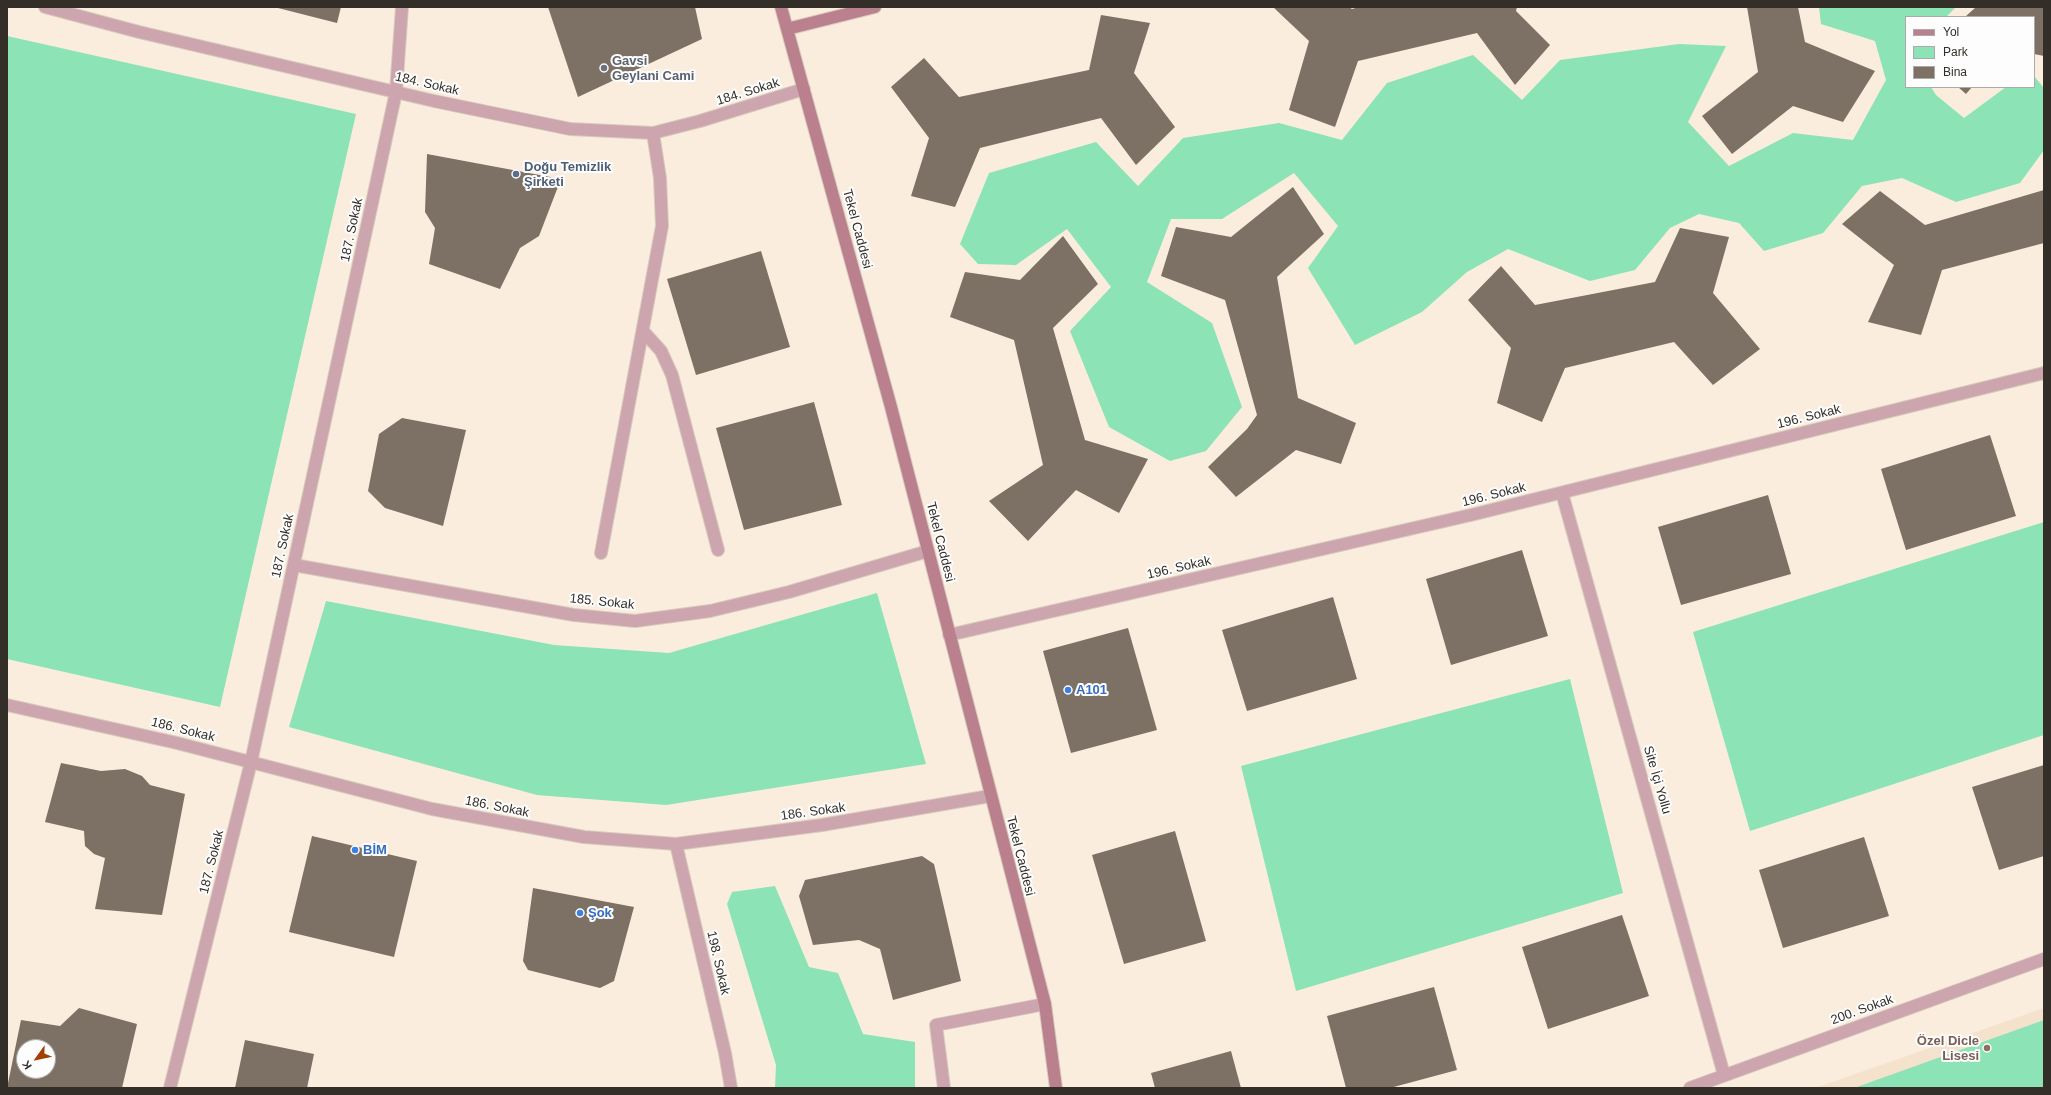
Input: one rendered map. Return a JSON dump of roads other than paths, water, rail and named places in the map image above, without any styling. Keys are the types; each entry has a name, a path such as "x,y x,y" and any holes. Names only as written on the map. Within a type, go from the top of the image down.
{"street":[{"name":"184. Sokak","path":"45,7 139,32 396,92 570,129 653,133 700,122 804,89"},
{"name":"187. Sokak","path":"170,1088 251,762 396,92 402,7"},
{"name":"Tekel Caddesi","path":"781,7 891,407 990,796 1045,1004 1056,1088"},
{"path":"787,29 875,7"},
{"path":"601,553 662,226 660,178 653,133"},
{"path":"643,331 661,351 672,375 718,550"},
{"name":"196. Sokak","path":"949,635 1562,493 2044,373"},
{"name":"Site İçi Yollu","path":"1562,493 1724,1075"},
{"name":"185. Sokak","path":"294,564 574,614 635,621 710,611 788,592 928,551"},
{"name":"186. Sokak","path":"7,705 178,743 432,809 584,837 676,844 822,825 990,796"},
{"name":"198. Sokak","path":"676,844 732,1088"},
{"name":"200. Sokak","path":"1690,1088 2044,959"},
{"path":"944,1088 936,1025 1045,1004"}],"place":[{"name":"Gavsi Geylani Cami","path":"604,68"},
{"name":"Doğu Temizlik Şirketi","path":"516,174"},
{"name":"A101","path":"1068,690"},
{"name":"BİM","path":"355,850"},
{"name":"Şok","path":"580,913"},
{"name":"Özel Dicle Lisesi","path":"1987,1048"}]}
